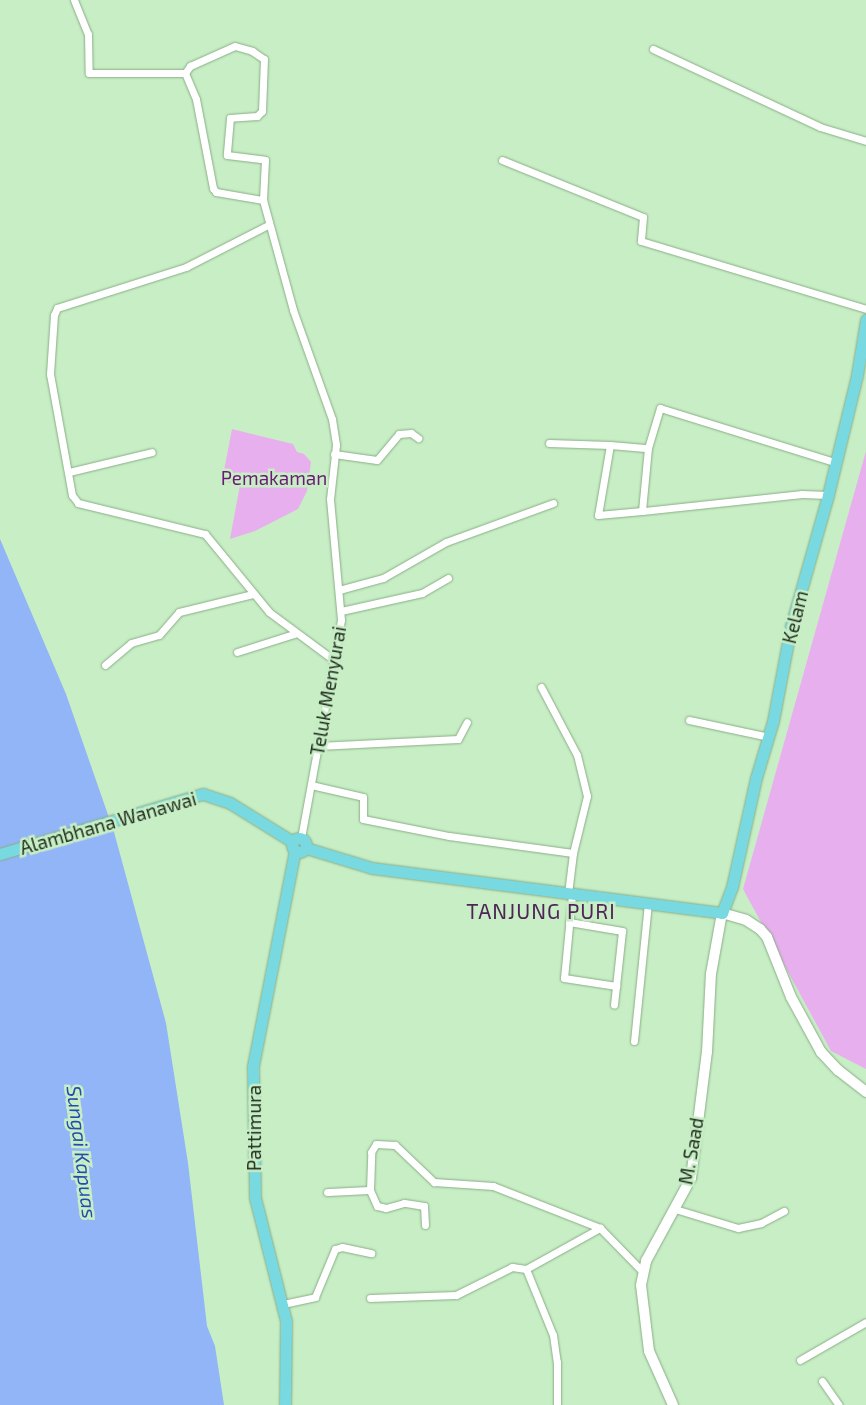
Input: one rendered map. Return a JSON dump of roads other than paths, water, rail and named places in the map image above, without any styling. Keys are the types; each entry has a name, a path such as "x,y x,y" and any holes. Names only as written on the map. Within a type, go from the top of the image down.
{"main road":[{"name":"Kelam","path":"722,913 732,887 756,778 769,737 791,626 828,495 834,462 857,375 866,320"},
{"name":"Alambhana Wanawai","path":"0,854 203,794 218,797 299,844 372,868 722,913"},
{"name":"Pattimura","path":"285,1405 287,1334 283,1304 255,1206 253,1066 299,844"}],"street":[{"path":"74,0 88,34 89,73 185,73 198,107 213,188 221,193 263,200"},
{"name":"Teluk Menyurai","path":"185,73 190,66 235,46 252,51 264,59 262,111 257,116 230,118 227,152 230,158 265,160 263,200 268,225 293,310 332,418 336,437 330,499 341,611 335,660 299,844"},
{"path":"653,49 820,127 866,141"},
{"path":"502,160 643,217 641,242 866,308"},
{"path":"268,225 186,267 57,308 54,314 50,367 72,495 78,503 205,534 253,594 294,634 335,660"},
{"path":"642,510 648,448 657,410 664,408 834,462"},
{"path":"334,454 377,460 399,434 411,434 418,438"},
{"path":"549,443 648,448"},
{"path":"610,445 598,515 802,494 828,495"},
{"path":"69,472 152,452"},
{"path":"339,590 383,578 446,542 553,503"},
{"path":"341,611 422,593 448,578"},
{"path":"105,665 131,643 159,635 179,612 253,594"},
{"path":"237,652 294,634"},
{"path":"541,687 577,755 585,782 587,803 573,853 564,978 616,986"},
{"path":"689,720 769,737"},
{"path":"318,746 458,739 467,722"},
{"path":"311,785 363,797 363,819 449,836 573,853"},
{"path":"634,1041 648,904"},
{"name":"Alambhana Wanawai","path":"722,913 746,920 760,929 767,937 791,997 821,1052 838,1070 866,1092"},
{"name":"M. Saad","path":"673,1405 650,1351 641,1285 643,1272 690,1178 706,1052 711,974 722,913"},
{"path":"569,922 621,929 614,1005"},
{"path":"424,1224 426,1207 404,1203 379,1208 370,1190 373,1146 388,1142 395,1145 434,1182 492,1186 600,1228 643,1272"},
{"path":"327,1192 370,1190"},
{"path":"675,1209 738,1228 761,1223 784,1211"},
{"path":"370,1298 456,1295 512,1267 526,1269 600,1228"},
{"path":"283,1304 315,1297 336,1249 342,1247 371,1253"},
{"path":"526,1269 553,1335 557,1362 557,1405"},
{"path":"800,1360 866,1322"},
{"path":"822,1382 839,1405"}],"water":[{"name":"Sungai Kapuas","path":"0,539 66,694 114,832 166,1023 188,1163 207,1326 215,1346 224,1405 0,1405"}],"district":[{"name":"TANJUNG PURI","path":"541,911"}],"park label":[{"name":"Pemakaman","path":"274,478"}]}
